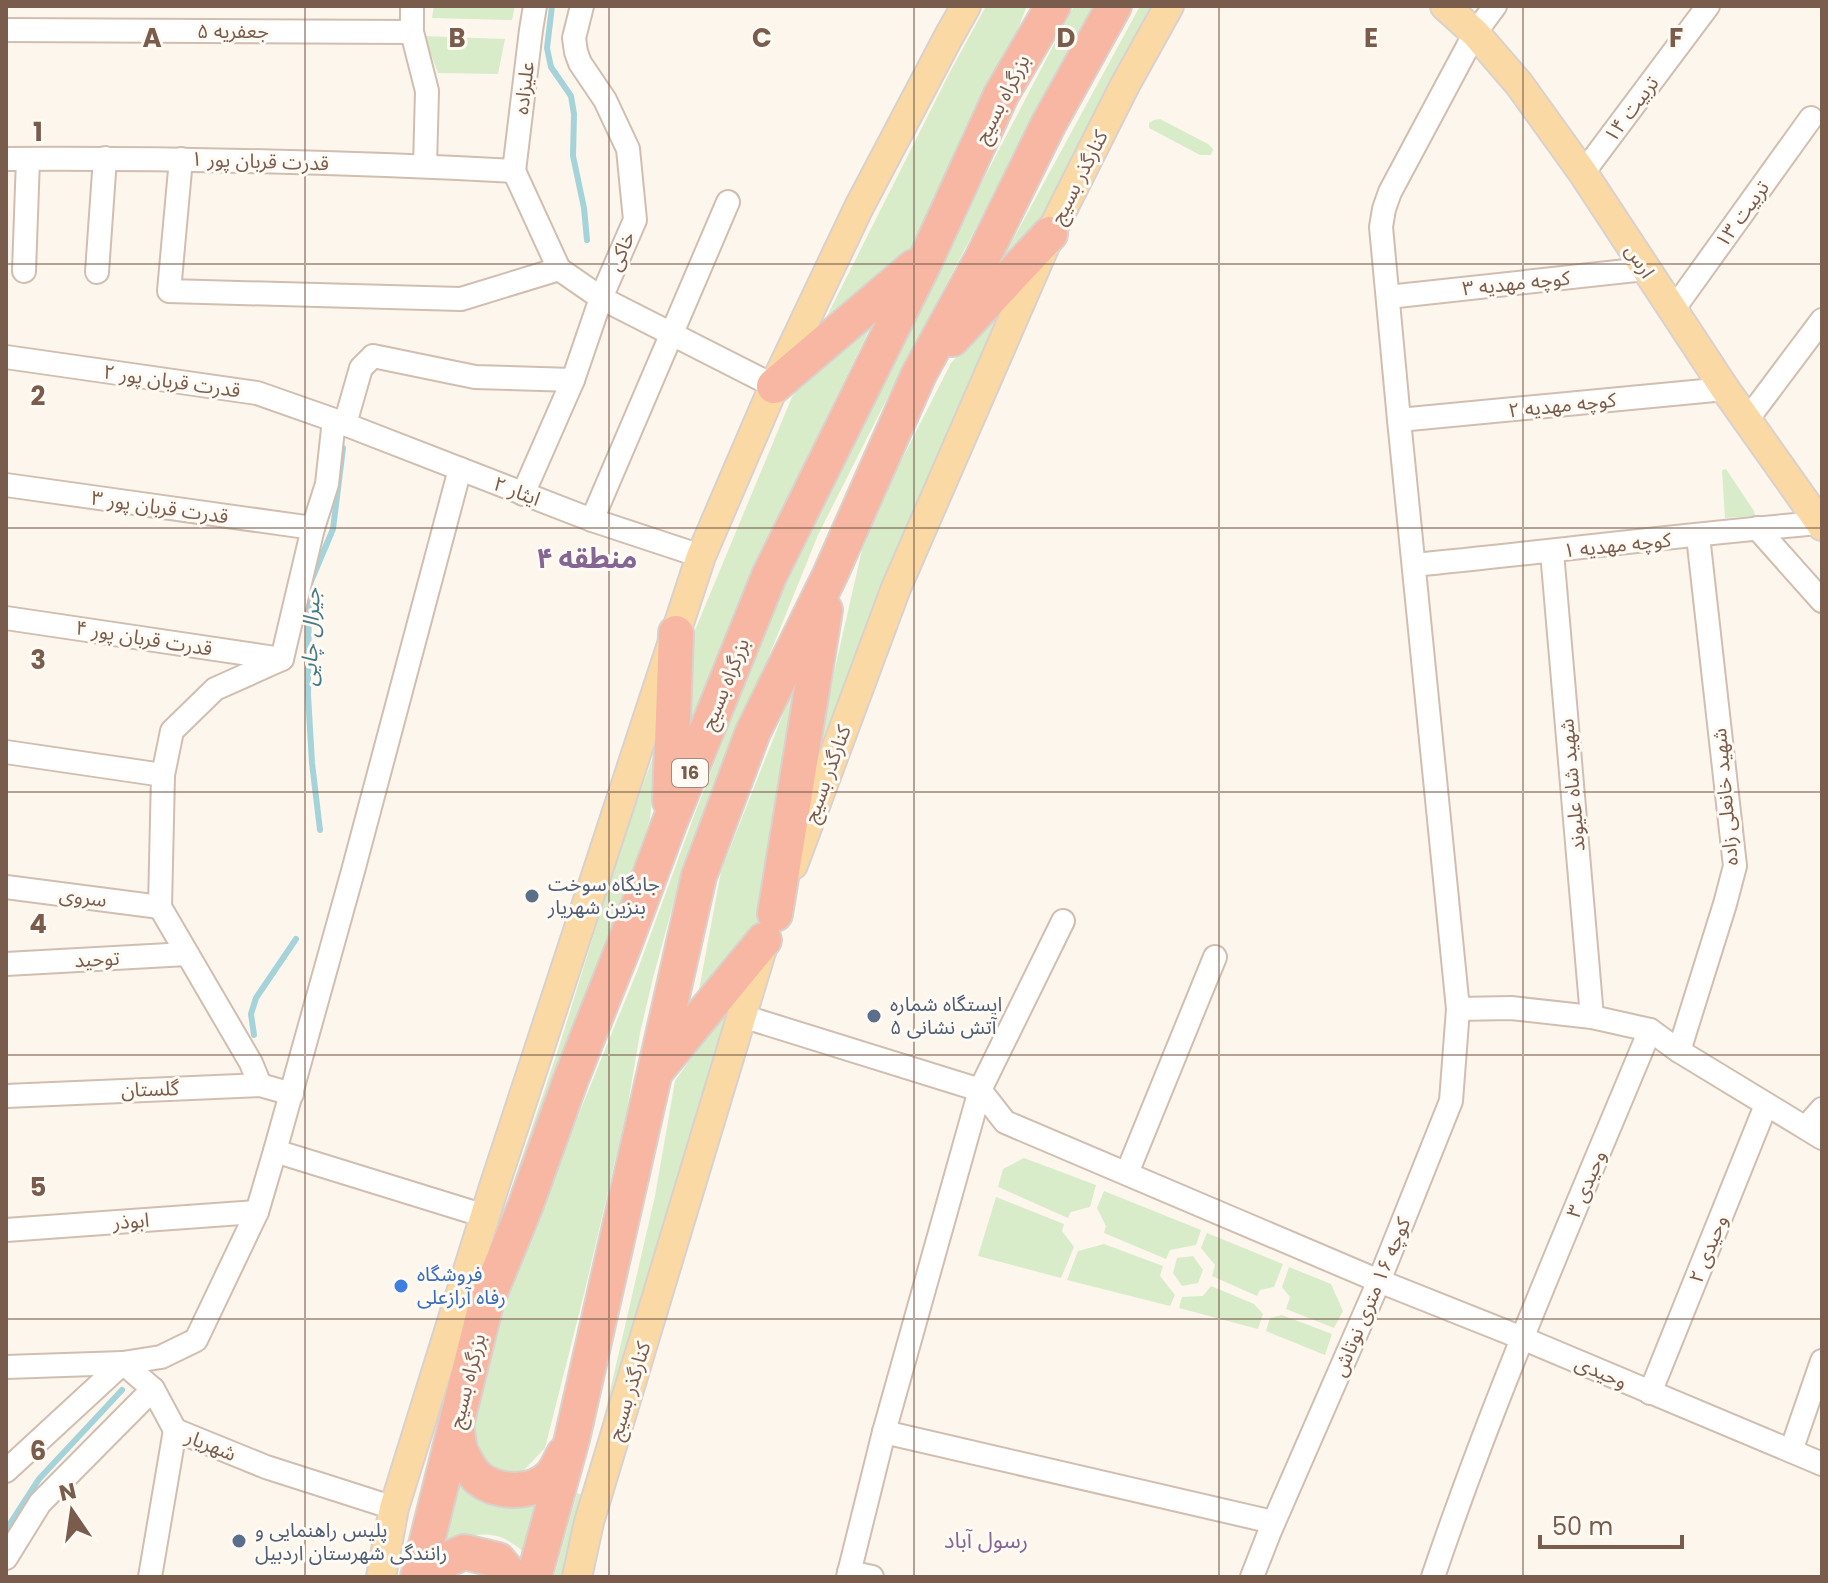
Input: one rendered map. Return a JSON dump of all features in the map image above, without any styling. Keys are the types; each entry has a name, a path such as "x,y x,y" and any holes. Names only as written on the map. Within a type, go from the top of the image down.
{"highway":[{"path":"1028,48 1042,6"},
{"name":"بزرگراه بسیج","path":"418,1577 487,1300 669,824 769,576 927,257 1001,95 1053,6"},
{"name":"16","path":"534,1577 572,1439 699,876 753,732 830,575 919,374 983,257 1048,125 1114,6"},
{"path":"919,374 1050,234"},
{"path":"774,386 927,257"},
{"path":"654,1074 770,927 830,575"},
{"path":"669,824 676,633"},
{"path":"456,1425 462,1455 477,1477 509,1490 530,1489 554,1474 572,1439"},
{"path":"429,1577 440,1563 464,1552 498,1560 512,1577"}],"main road":[{"path":"381,1577 394,1508 485,1216 701,556 774,386 859,207 966,6"},
{"name":"کنارگذر بسیج","path":"577,1577 589,1522 770,927 896,588 1050,234 1125,85 1169,6"},
{"name":"ارس","path":"1445,6 1475,33 1519,84 1583,173 1725,389 1821,523"}],"street":[{"path":"412,6 412,32 427,91 425,166"},
{"name":"علیزاده","path":"514,171 535,6"},
{"name":"خاکی","path":"523,494 573,380 601,298 635,220 628,149 605,100 576,52 574,38 582,6"},
{"path":"948,6 949,36"},
{"name":"کوچه ۱۶ متری نوتاش","path":"1252,1577 1379,1281 1451,1101 1458,1009 1381,227 1390,192 1475,33 1495,6"},
{"name":"تربیت ۱۴","path":"1583,173 1708,6"},
{"name":"جعفریه ۵","path":"6,30 412,32"},
{"name":"تربیت ۱۳","path":"1673,310 1811,118"},
{"path":"97,272 105,158"},
{"path":"17,159 24,271"},
{"name":"قدرت قربان پور ۱","path":"17,159 181,159 514,171"},
{"path":"181,159 169,291 461,299 559,269"},
{"path":"514,171 559,269 601,298 774,386"},
{"path":"592,520 728,202"},
{"name":"کوچه مهدیه ۳","path":"1388,297 1645,269"},
{"path":"1747,420 1822,320"},
{"path":"260,1085 251,1063 160,907 163,775 172,731 215,689 282,659 340,422 361,368 373,356 475,377 573,380"},
{"name":"قدرت قربان پور ۲","path":"6,357 257,393 340,422"},
{"name":"کوچه مهدیه ۲","path":"1399,420 1725,389"},
{"name":"ایثار ۲","path":"340,422 592,520 701,556"},
{"path":"6,1367 123,1363 161,1357 196,1340 257,1212 292,1094 460,469"},
{"name":"قدرت قربان پور ۳","path":"6,485 313,528"},
{"name":"کوچه مهدیه ۱","path":"1414,565 1821,523"},
{"path":"1757,528 1822,601"},
{"name":"شهید خانعلی زاده","path":"1679,1051 1735,866 1698,536"},
{"name":"شهید شاه علیوند","path":"1552,552 1592,1017"},
{"name":"قدرت قربان پور ۴","path":"6,618 282,659"},
{"path":"6,752 163,775"},
{"name":"سروی","path":"6,887 160,907"},
{"path":"872,1577 849,1574 884,1432 980,1090 1063,921"},
{"name":"توحید","path":"6,964 187,954"},
{"path":"1127,1173 1215,957"},
{"path":"1458,1009 1511,1008 1592,1017 1650,1030 1679,1051 1814,1132 1822,1109"},
{"path":"742,1016 980,1090"},
{"name":"وحیدی ۳","path":"1433,1577 1522,1338 1650,1030"},
{"name":"گلستان","path":"6,1096 260,1085 292,1094"},
{"name":"وحیدی","path":"980,1090 1005,1122 1822,1464"},
{"name":"وحیدی ۲","path":"1650,1393 1766,1105"},
{"path":"275,1151 485,1216"},
{"name":"ابوذر","path":"6,1230 257,1212"},
{"path":"1791,1451 1822,1361"},
{"path":"6,1471 123,1363"},
{"name":"شهریار","path":"123,1363 153,1389 175,1430 266,1467 394,1508"},
{"path":"6,1558 40,1503 153,1389"},
{"path":"150,1577 175,1430"},
{"path":"884,1432 1273,1522"}],"green space":[{"path":"434,6 515,6 512,20 432,18"},
{"path":"986,6 1027,6 1000,74 913,250 819,332 951,70"},
{"path":"1074,6 1093,6 818,535 713,794 680,879 653,978 627,1110 545,1448 523,1471 495,1468 483,1460 468,1436 497,1326 551,1182 638,969 756,655 808,529 898,343"},
{"path":"1140,6 1158,6 1044,228 991,280"},
{"path":"424,36 505,39 498,74 438,73"},
{"path":"1160,119 1208,144 1213,149 1211,155 1200,155 1149,128 1149,123"},
{"path":"1012,298 814,760 867,528 951,363"},
{"path":"873,322 738,606 685,747 683,659 792,397 818,360"},
{"path":"1726,469 1755,516 1725,518 1722,470"},
{"path":"810,646 755,933 697,1001 721,871"},
{"path":"658,743 650,819 612,945 448,1377 559,1047 621,846"},
{"path":"743,983 592,1469 655,1196 675,1081"},
{"path":"1024,1158 1096,1185 1090,1207 1071,1212 1068,1218 998,1187 1003,1169"},
{"path":"1104,1191 1201,1230 1196,1245 1170,1250 1166,1259 1104,1233 1106,1226 1097,1208"},
{"path":"996,1197 1064,1224 1062,1231 1074,1247 1061,1278 978,1256"},
{"path":"1207,1233 1283,1264 1274,1287 1260,1290 1257,1296 1212,1276 1215,1265 1201,1248"},
{"path":"1104,1244 1163,1266 1160,1276 1175,1295 1170,1306 1067,1280 1078,1251"},
{"path":"1193,1256 1203,1270 1198,1283 1182,1286 1173,1273 1177,1258"},
{"path":"1289,1267 1331,1284 1343,1311 1334,1328 1286,1309 1290,1297 1282,1287"},
{"path":"1211,1286 1254,1304 1263,1314 1258,1329 1179,1308 1182,1297 1203,1296"},
{"path":"1282,1315 1332,1334 1325,1355 1266,1331 1270,1318"},
{"path":"460,1481 545,1493 527,1555 498,1536 479,1535 445,1540"},
{"path":"577,1493 587,1497 570,1577 554,1577"}],"waterway":[{"name":"جیرال چایی","path":"552,6 547,48 551,67 571,96 573,156 587,240"},
{"name":"جیرال چایی","path":"320,830 308,695 309,586 333,529 343,448"},
{"name":"جیرال چایی","path":"254,1035 251,1014 256,998 296,939"},
{"name":"جیرال چایی","path":"6,1530 39,1479 122,1390"}],"place":[{"name":"جایگاه سوخت بنزین شهریار","path":"532,896"},
{"name":"ایستگاه شماره ۵ آتش نشانی","path":"874,1016"},
{"name":"فروشگاه رفاه آرازعلی","path":"401,1286"},
{"name":"پلیس راهنمایی و رانندگی شهرستان اردبیل","path":"239,1541"}],"district":[{"name":"منطقه ۴","path":"587,558"},
{"name":"رسول آباد","path":"986,1540"}]}
